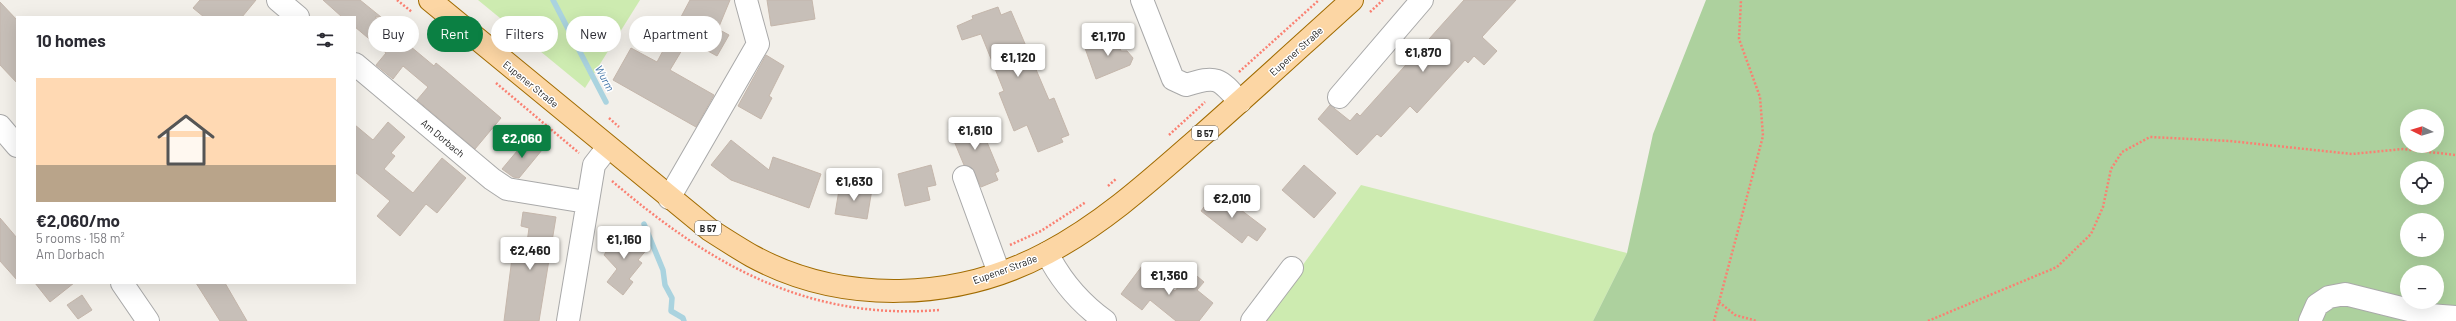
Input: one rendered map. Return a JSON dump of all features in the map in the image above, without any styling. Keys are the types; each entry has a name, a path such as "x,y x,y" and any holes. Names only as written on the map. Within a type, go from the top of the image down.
{"main road":[{"name":"Eupener Straße","path":"430,0 710,230 753,257 804,277 841,286 886,292 925,290 967,283 999,273 1048,253 1109,214 1156,176 1352,0"}],"street":[{"path":"278,0 297,16"},
{"path":"670,198 758,44 746,0"},
{"path":"1142,0 1173,79 1186,85 1208,78 1224,85 1240,102"},
{"path":"1339,97 1422,0"},
{"name":"Am Dorbach","path":"356,65 492,179 507,189 586,202"},
{"path":"568,321 586,202 594,165 608,147"},
{"path":"964,177 999,273"},
{"path":"1048,253 1057,272 1084,306 1105,321"},
{"path":"1252,321 1292,268"},
{"path":"123,284 148,321"},
{"path":"2310,321 2317,305 2329,297 2345,294 2429,315 2456,317"}],"path":[{"path":"1168,136 1319,0"},
{"path":"1714,321 1763,136 1760,97 1739,39 1741,0"},
{"path":"604,114 625,132"},
{"path":"1928,321 2057,267 2091,234 2103,207 2111,169 2122,152 2150,137 2230,141 2352,154 2403,149 2456,155"},
{"path":"1103,190 1121,176"},
{"path":"992,253 1041,231 1091,199"},
{"path":"1719,302 1735,315 1758,321"}],"green space":[{"path":"478,0 640,0 621,30 621,16 566,16 566,52 608,52 585,88 541,52 558,52 558,16 497,16"},
{"path":"1706,0 2456,0 2456,321 1593,321 1627,253 1653,134"},
{"path":"1361,185 1627,253 1593,321 1262,321"}],"building":[{"path":"200,0 256,0 243,16 203,16 193,8"},
{"path":"323,0 360,0 380,16 368,16 368,38 356,28 356,16 341,16"},
{"path":"690,0 730,0 722,19 722,16 681,16"},
{"path":"767,0 812,0 815,19 771,26"},
{"path":"1464,0 1516,0 1482,37 1497,51 1484,65 1474,56 1468,63 1465,60 1417,113 1410,106 1381,137 1377,134 1357,155 1318,119 1330,105 1350,121 1357,113 1360,116"},
{"path":"0,2 16,19 16,82 0,65"},
{"path":"998,7 1001,15 1011,11 1049,100 1054,98 1069,135 1061,138 1063,142 1038,152 1027,125 1014,131 999,93 1004,91 981,34 962,40 957,26 973,19 972,16"},
{"path":"722,31 729,35 722,47"},
{"path":"1115,36 1121,51 1127,51 1133,58 1130,65 1096,79 1085,48"},
{"path":"385,52 417,52 434,66 436,63 501,118 475,149 417,100 428,87 403,66 393,79 376,65 386,53"},
{"path":"629,52 638,52 657,62 662,52 681,52 670,70 714,95 696,127 613,80"},
{"path":"710,52 719,52 717,56"},
{"path":"766,55 784,66 769,96 772,98 761,119 738,106"},
{"path":"977,118 999,171 995,173 998,180 981,187 972,168 964,165 949,129"},
{"path":"388,122 405,137 391,153 395,156 384,169 413,193 442,158 466,178 437,213 426,204 400,236 377,216 390,201 356,173 356,126 373,140"},
{"path":"528,138 542,150 519,178 513,177 502,169"},
{"path":"731,140 769,170 773,157 821,174 809,208 731,180 711,165"},
{"path":"931,165 936,185 927,187 930,200 905,206 898,174"},
{"path":"1304,165 1336,193 1314,218 1282,190"},
{"path":"840,184 872,189 867,219 835,214"},
{"path":"1216,191 1266,229 1257,241 1248,235 1242,243 1201,211"},
{"path":"523,212 556,217 539,321 504,321 512,258 523,260 525,257 529,228 521,226"},
{"path":"0,218 16,237 16,279 0,261"},
{"path":"622,228 648,248 638,260 642,263 629,279 633,282 623,295 607,282 617,269 604,255"},
{"path":"1142,266 1175,291 1191,271 1204,282 1197,290 1213,303 1199,321 1176,321 1150,300 1142,310 1121,294"},
{"path":"36,284 73,284 50,302"},
{"path":"197,284 226,284 247,321 220,321"},
{"path":"82,295 92,310 78,319 67,305"}],"waterway":[{"name":"Wurm","path":"553,0 606,102"},
{"name":"Wurm","path":"644,224 663,270 665,285 672,298 671,311 683,318 684,321"}]}
